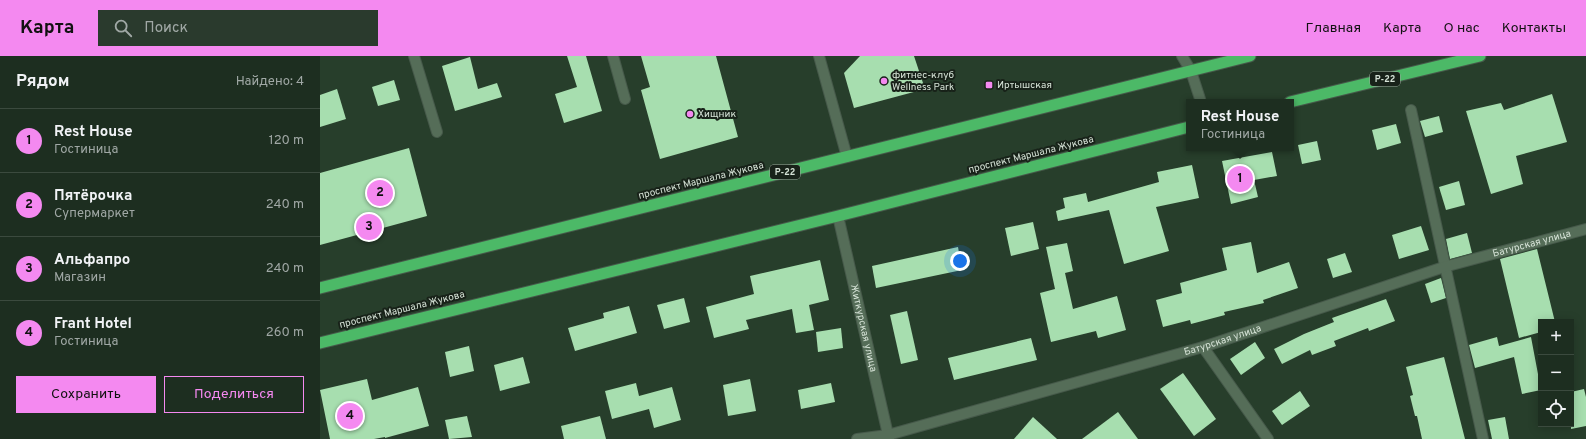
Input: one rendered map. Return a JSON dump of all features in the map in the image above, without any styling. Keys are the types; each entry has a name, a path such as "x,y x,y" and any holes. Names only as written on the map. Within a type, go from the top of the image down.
{"highway":[{"name":"проспект Маршала Жукова","path":"320,288 1250,56"},
{"name":"Р-22","path":"1294,101 1480,56"},
{"name":"проспект Маршала Жукова","path":"320,343 838,216 1186,128"}],"street":[{"path":"414,56 437,132"},
{"path":"613,56 625,99"},
{"path":"819,56 847,157"},
{"path":"1182,56 1191,71 1200,99"},
{"path":"1411,110 1444,267 1483,439"},
{"name":"Житкурская улица","path":"838,216 888,437"},
{"name":"Батурская улица","path":"857,439 888,437 1203,347 1444,267 1586,229"},
{"path":"1203,347 1268,439"}],"building":[{"path":"567,56 586,56 602,111 564,123 555,94 577,87"},
{"name":"Хищник","path":"641,56 716,56 738,137 660,159 641,90 650,87"},
{"name":"фитнес-клуб Wellness Park","path":"860,56 914,56 925,89 854,108 844,73"},
{"path":"470,57 478,89 497,83 502,97 455,111 442,66"},
{"path":"394,80 400,100 378,106 372,87"},
{"path":"337,89 346,119 320,127 320,95"},
{"path":"1552,94 1567,142 1516,156 1523,184 1491,194 1466,111 1501,103 1504,110"},
{"path":"1439,116 1443,132 1425,137 1420,121"},
{"path":"1396,124 1401,143 1377,150 1372,130"},
{"path":"1317,141 1321,160 1302,164 1298,145"},
{"path":"409,148 427,216 320,245 320,173"},
{"path":"1272,152 1277,176 1254,180 1258,197 1231,204 1222,161"},
{"path":"1192,165 1199,198 1156,207 1169,251 1124,264 1109,210 1058,221 1056,211 1065,208 1063,198 1086,193 1088,202 1159,182 1157,172"},
{"path":"1459,181 1465,205 1446,210 1439,187"},
{"path":"1033,222 1039,249 1011,256 1005,228"},
{"path":"1421,226 1429,250 1399,259 1392,235"},
{"path":"1467,233 1472,253 1450,259 1446,239"},
{"path":"1251,242 1257,273 1289,262 1298,288 1263,300 1264,303 1224,312 1225,315 1191,324 1190,320 1163,327 1156,300 1182,293 1180,283 1227,270 1222,248"},
{"path":"1067,243 1073,271 1065,273 1073,309 1117,296 1126,330 1098,338 1096,331 1051,342 1040,293 1055,289 1046,247"},
{"path":"958,247 962,270 876,288 872,266"},
{"path":"1537,249 1554,319 1538,319 1538,333 1519,338 1500,259"},
{"path":"1345,253 1352,272 1333,278 1327,259"},
{"path":"820,260 829,300 809,305 814,330 796,333 792,309 746,320 749,329 714,338 706,307 754,294 750,276"},
{"path":"1441,278 1446,298 1431,303 1425,284"},
{"path":"684,298 690,322 664,329 657,305"},
{"path":"1386,299 1395,321 1369,331 1368,328 1334,341 1336,346 1312,355 1310,350 1282,364 1274,349 1304,334 1334,322 1332,318"},
{"path":"629,306 637,333 575,351 568,328 604,318 603,313"},
{"path":"907,311 918,360 901,364 890,315"},
{"path":"841,328 843,348 818,352 816,332"},
{"path":"1497,337 1499,346 1531,337 1538,374 1538,391 1522,394 1514,357 1475,368 1469,345"},
{"path":"1031,338 1037,360 954,380 948,358"},
{"path":"1255,342 1265,358 1241,375 1230,359"},
{"path":"469,346 474,371 450,377 445,352"},
{"path":"523,357 530,383 500,391 494,365"},
{"path":"1444,357 1465,439 1422,439 1417,416 1415,416 1410,396 1413,395 1406,367"},
{"path":"1183,373 1216,419 1194,436 1160,389"},
{"path":"367,379 372,400 418,387 429,426 385,438 330,439 320,390"},
{"path":"750,379 756,411 728,416 723,385"},
{"path":"636,383 639,396 672,387 681,420 654,428 649,409 612,419 605,391"},
{"path":"831,383 835,402 801,409 798,390"},
{"path":"1584,389 1586,397 1586,426 1571,429 1571,427 1574,427 1574,391"},
{"path":"1300,391 1310,406 1282,425 1272,411"},
{"path":"1118,412 1138,439 1082,439"},
{"path":"467,416 472,437 449,439 445,420"},
{"path":"600,416 606,439 564,439 561,426"},
{"path":"1033,417 1057,439 1014,439"},
{"path":"1505,417 1509,439 1492,439 1488,420"}],"place":[{"name":"фитнес-клуб Wellness Park","path":"884,81"},
{"name":"Иртышская","path":"989,85"},
{"name":"Хищник","path":"690,114"},
{"name":"Rest House","path":"1240,179"},
{"name":"Пятёрочка","path":"380,193"},
{"name":"Альфапро","path":"369,227"},
{"name":"Frant Hotel","path":"350,416"}]}
